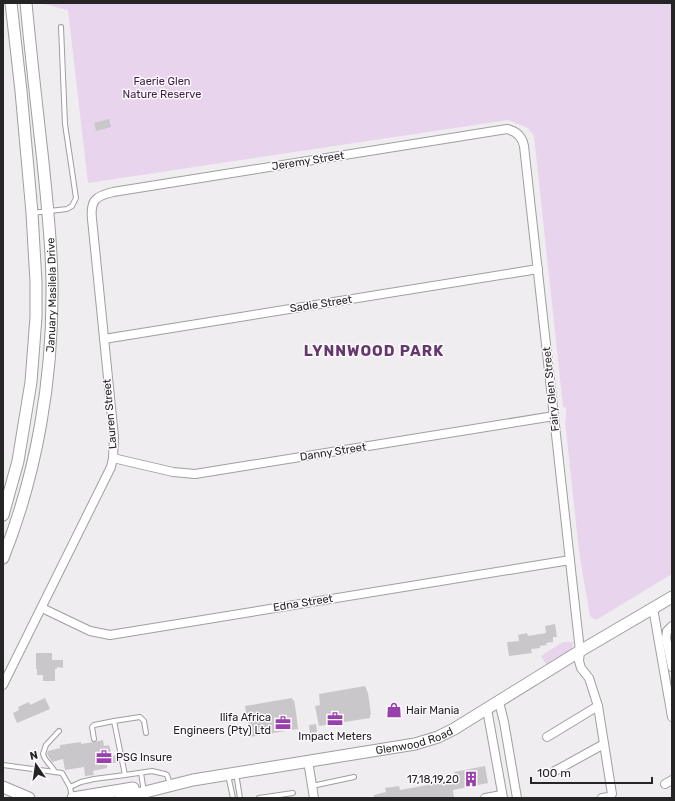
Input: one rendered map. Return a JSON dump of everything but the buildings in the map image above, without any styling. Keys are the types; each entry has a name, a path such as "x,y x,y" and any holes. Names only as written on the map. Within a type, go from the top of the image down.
{"main road":[{"name":"January Masilela Drive","path":"3,515 18,461 31,382 36,317 36,282 32,213 11,3"},
{"name":"January Masilela Drive","path":"3,558 15,524 38,439 46,383 50,340 52,287 48,211 26,3"},
{"name":"Glenwood Road","path":"72,794 140,792 193,780 426,741 446,733 499,702 580,651 672,597"},
{"name":"Glenwood Road","path":"121,798 169,781 193,780"},
{"path":"3,787 29,798"}],"street":[{"name":"Jeremy Street","path":"104,195 496,130 507,129 513,131"},
{"name":"Fairy Glen Street","path":"513,131 521,137 524,146 580,651 579,661 581,668 589,678 598,706 612,794 609,797 602,798"},
{"name":"Lauren Street","path":"3,685 102,486 113,458 114,437 91,213 94,202 97,198 104,195"},
{"name":"Sadie Street","path":"104,339 538,269"},
{"name":"Danny Street","path":"113,458 173,472 195,474 554,416"},
{"name":"Edna Street","path":"42,608 90,631 110,634 570,560"},
{"path":"653,608 672,718"},
{"path":"672,626 667,631 666,638 672,667"},
{"path":"499,702 504,722 517,798"},
{"path":"547,737 598,706"},
{"path":"485,798 502,796 487,709"},
{"path":"555,771 604,744"},
{"path":"308,761 314,798"}],"lane":[{"path":"32,213 67,209 72,206 76,198 65,124 61,27"},
{"path":"94,739 92,727 94,725 140,717 144,721 146,733"},
{"path":"114,721 124,775"},
{"path":"55,772 45,760 43,754 46,745 59,731"},
{"path":"3,766 62,773 72,794 81,782 152,771 167,775 169,781"},
{"path":"140,792 141,773"},
{"path":"232,774 233,798"},
{"path":"232,774 240,798"},
{"path":"312,786 354,777"},
{"path":"259,798 293,793"}],"green space":[{"name":"Faerie Glen Nature Reserve","path":"39,3 672,3 672,574 596,620 590,616 579,552 565,420 567,408 563,407 534,136 528,128 508,120 88,183 68,10"},
{"path":"563,642 573,642 572,651 550,670 541,656"}],"place":[{"name":"Hair Mania","path":"394,710"},
{"name":"Impact Meters","path":"335,719"},
{"name":"Ilifa Africa Engineers (Pty) Ltd","path":"283,723"},
{"name":"PSG Insure","path":"104,757"},
{"name":"17,18,19,20","path":"471,779"}],"district":[{"name":"LYNNWOOD PARK","path":"374,351"}]}
